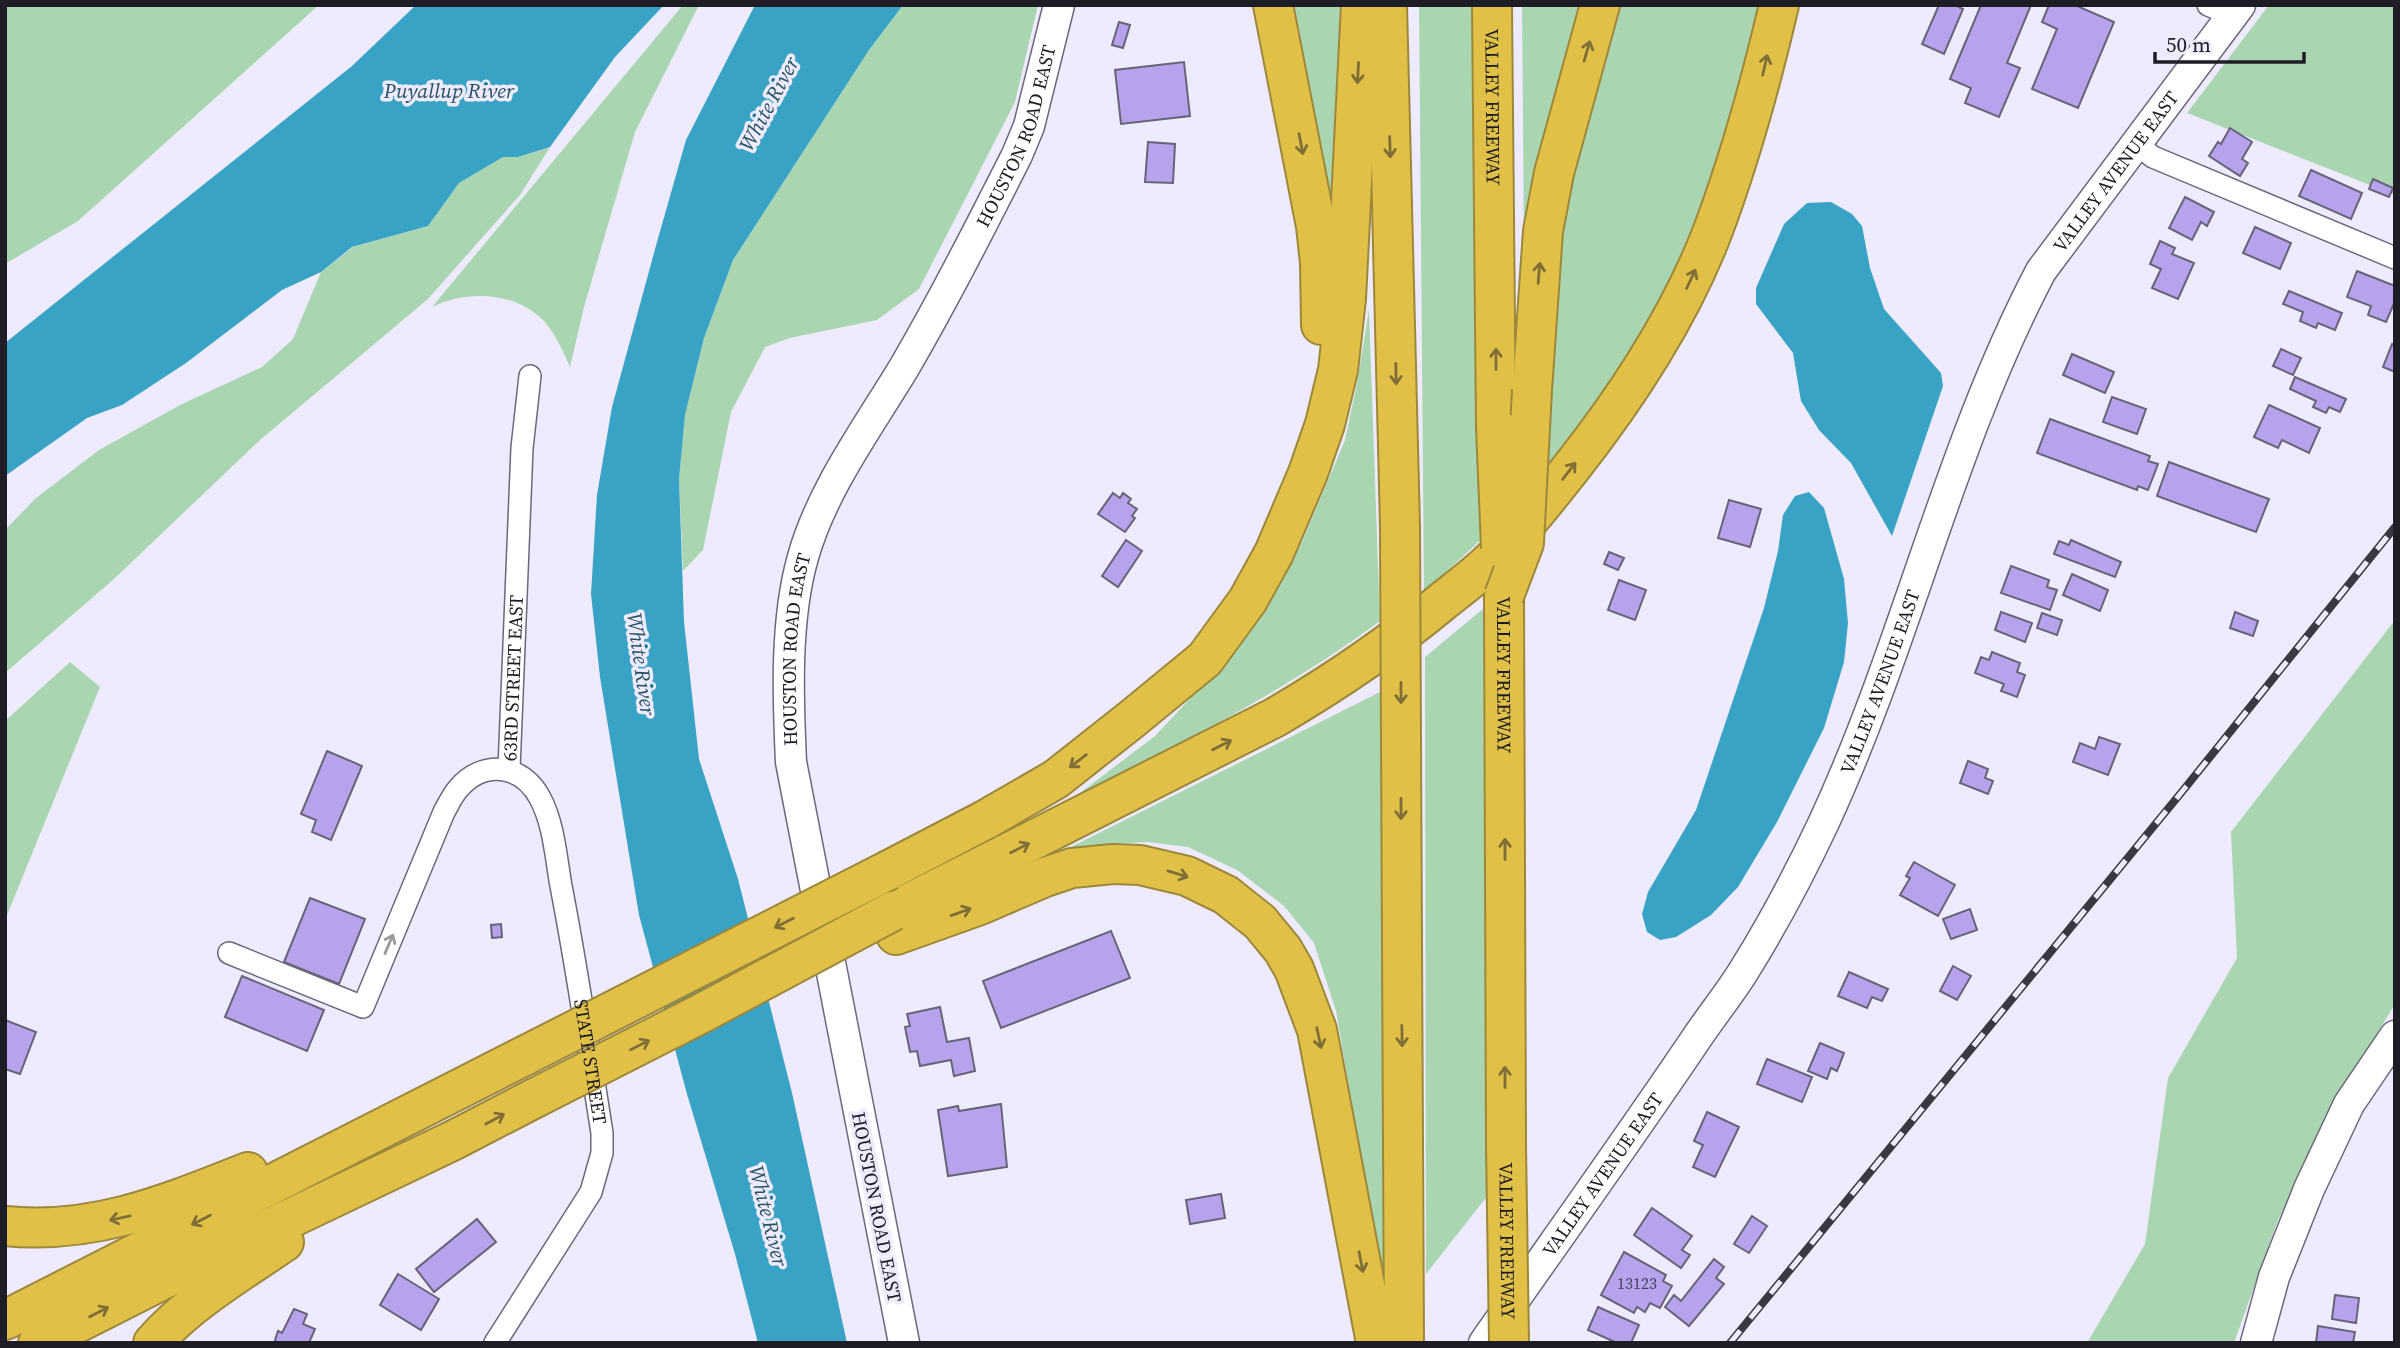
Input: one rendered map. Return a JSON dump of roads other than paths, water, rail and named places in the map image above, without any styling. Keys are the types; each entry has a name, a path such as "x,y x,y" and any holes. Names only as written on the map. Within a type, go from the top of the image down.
{"highway":[{"path":"1132,719 1160,680 1192,650 1233,588 1258,543 1290,466 1306,417 1317,366 1322,308 1316,226 1273,5"},
{"path":"5,1320 985,820 1056,779 1205,659 1248,600 1274,553 1308,473 1325,424 1338,370 1346,299 1361,5"},
{"path":"1387,5 1400,527 1404,1326"},
{"name":"VALLEY FREEWAY","path":"1492,5 1496,427 1504,596 1509,1343"},
{"path":"1504,596 1524,543 1543,231 1557,162 1600,5"},
{"path":"38,1343 182,1270 454,1140 702,1013 803,977 895,923 1327,688 1409,628 1488,564 1531,517 1597,435 1638,374 1677,307 1711,234 1757,97 1779,5"},
{"path":"895,923 981,905 1063,871 1113,864 1140,865 1187,876 1226,895 1260,922 1283,950 1294,969 1317,1030 1376,1343"},
{"path":"5,1226 34,1229 73,1227 132,1215 182,1198 481,1078"},
{"path":"153,1343 167,1327 296,1234 454,1140"}],"street":[{"name":"HOUSTON ROAD EAST","path":"904,1343 791,762 788,684 797,583 803,555 831,488 906,364 1017,155 1029,126 1059,5"},
{"name":"VALLEY AVENUE EAST","path":"1484,1343 1742,973 1794,883 1857,745 1988,385 2017,317 2041,271 2135,144 2227,9"},
{"path":"2135,144 2153,157 2395,258"},
{"name":"63RD STREET EAST","path":"229,953 363,1007 444,812 456,791 473,775 489,769 509,769 522,448 530,376"},
{"name":"STATE STREET","path":"495,1343 591,1192 602,1153 602,1133 572,941 548,818 533,787 509,769"},
{"path":"2256,1343 2274,1277 2309,1189 2349,1104 2395,1036"}],"water":[{"name":"Puyallup River","path":"416,5 664,5 615,57 550,147 518,157 503,157 459,183 428,226 352,247 321,272 282,290 186,363 122,405 87,418 5,476 5,343 352,66"},
{"name":"White River","path":"755,5 903,5 869,50 733,260 704,338 685,415 679,479 684,622 699,759 738,879 792,1093 847,1343 758,1343 639,915 600,677 591,594 597,495 612,407 657,242 686,140"},
{"path":"1831,202 1852,214 1862,226 1870,268 1884,309 1941,373 1943,386 1892,536 1851,463 1819,430 1801,401 1793,353 1756,304 1756,288 1784,224 1807,203"},
{"path":"1809,492 1824,508 1844,579 1848,623 1844,662 1824,728 1777,822 1738,887 1711,915 1676,937 1660,940 1647,932 1642,914 1648,892 1696,810 1764,608 1778,551 1783,515 1795,496"}],"railway":[{"path":"1730,1343 2395,527"}]}
